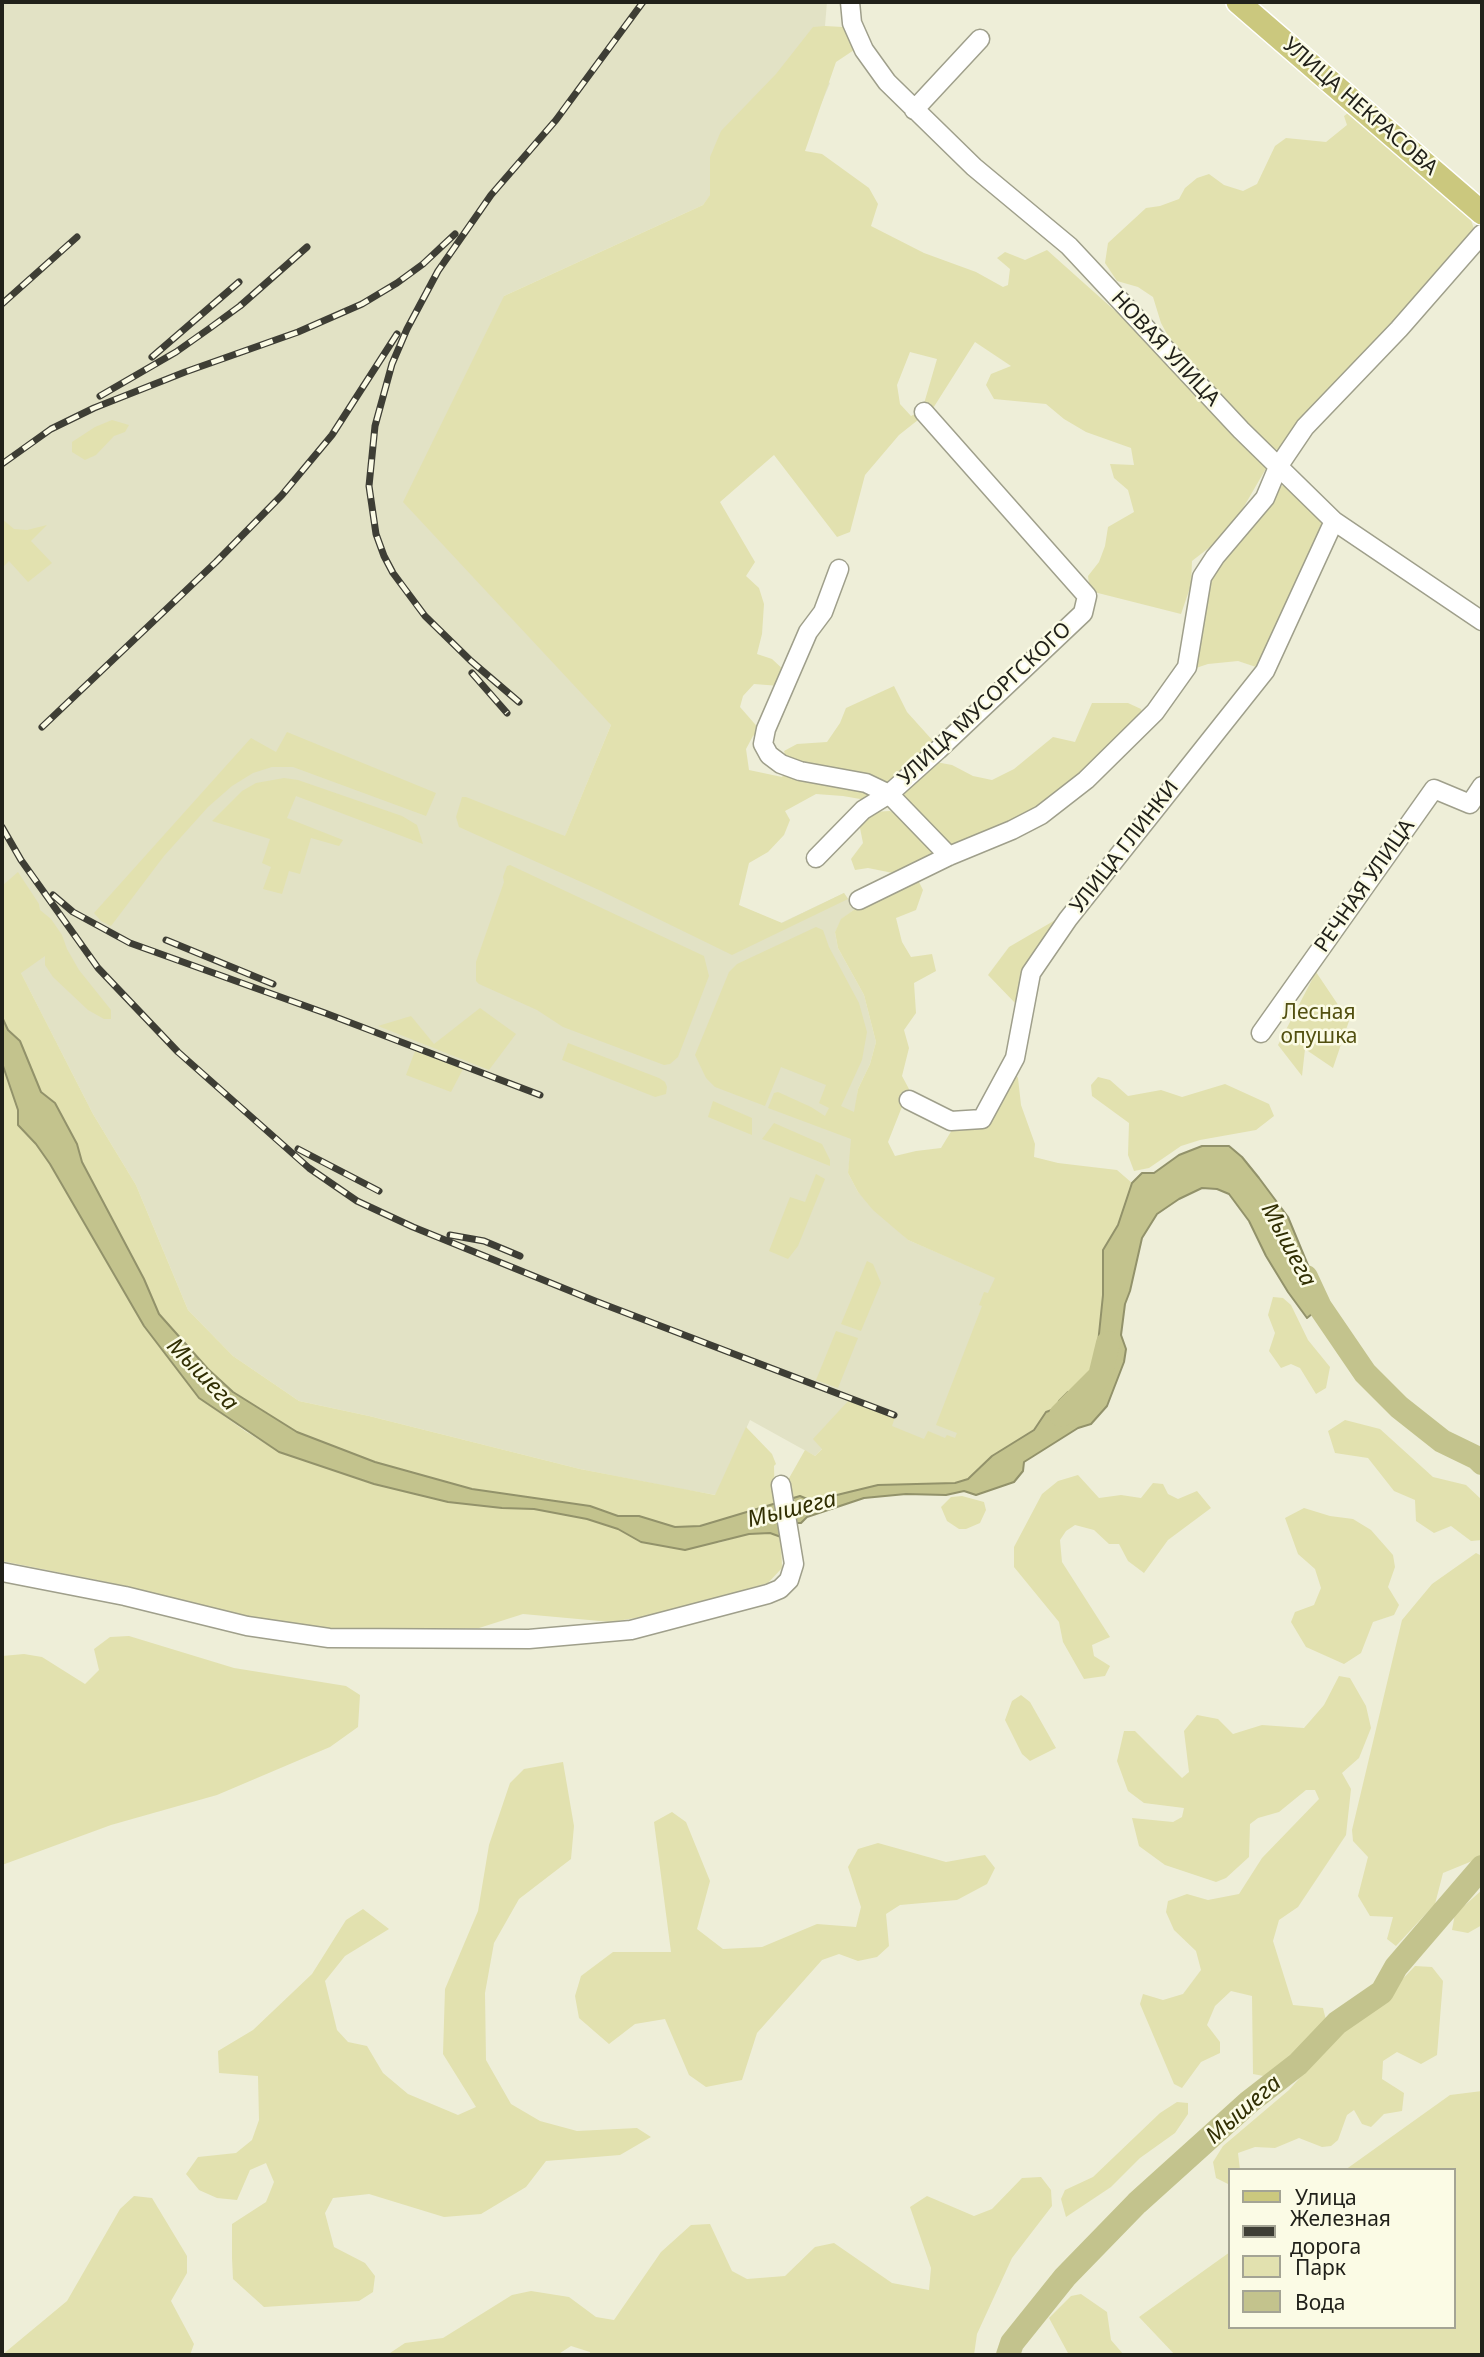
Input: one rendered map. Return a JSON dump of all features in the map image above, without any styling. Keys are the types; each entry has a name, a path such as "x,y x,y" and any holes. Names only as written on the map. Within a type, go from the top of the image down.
{"main road":[{"name":"УЛИЦА НЕКРАСОВА","path":"1238,2 1482,213"}],"street":[{"name":"НОВАЯ УЛИЦА","path":"850,2 852,23 867,55 887,82 974,167 1069,246 1278,467 1334,521 1482,621"},
{"path":"914,110 980,39"},
{"path":"859,900 948,856 1041,815 1086,780 1155,712 1187,667 1202,577 1215,557 1265,498 1278,467 1305,427 1399,329 1482,234"},
{"name":"УЛИЦА МУСОРГСКОГО","path":"816,858 863,810 889,794 1083,613 1087,596 924,412"},
{"name":"УЛИЦА ГЛИНКИ","path":"909,1100 951,1121 982,1119 1015,1058 1031,973 1068,919 1265,671 1334,521"},
{"path":"839,569 823,612 808,632 766,729 763,744 769,755 781,764 800,771 866,783 889,794 948,856"},
{"name":"РЕЧНАЯ УЛИЦА","path":"1261,1033 1434,789 1470,804 1482,786"},
{"path":"2,1572 125,1596 247,1626 329,1638 529,1639 631,1630 768,1594 789,1580 794,1564 781,1485"}],"shaded area":[{"path":"2,2 827,2 825,26 807,63 830,83 816,116 756,134 703,205 504,296 611,725 566,834 781,923 844,893 855,909 842,919 835,932 838,948 864,995 876,1042 870,1064 858,1089 848,1173 858,1192 908,1240 1032,1293 956,1442 939,1451 840,1430 815,1456 750,1420 716,1495 681,1489 580,1469 299,1401 233,1356 188,1310 136,1185 93,1114 2,936"}],"green space":[{"path":"813,27 843,27 854,50 836,62 805,151 822,154 869,188 878,204 871,226 924,253 976,272 1003,287 1008,285 1010,269 997,258 1005,252 1025,260 1047,250 1132,326 1268,465 1242,510 1215,543 1192,561 1191,585 1181,614 1090,591 1088,576 1099,562 1108,527 1134,512 1128,490 1114,478 1110,464 1134,465 1131,448 1086,432 1046,404 994,399 986,385 991,374 1011,366 975,342 930,413 923,407 937,359 910,352 897,385 900,404 911,416 922,410 923,416 899,435 865,475 850,532 837,537 774,455 720,502 755,562 746,576 759,588 764,604 762,634 757,654 772,659 786,672 780,686 754,684 743,696 740,707 761,731 753,736 746,749 749,770 782,777 789,768 784,751 797,744 827,742 846,708 894,686 907,712 934,742 899,775 866,800 816,794 785,811 790,820 784,835 768,852 749,863 739,905 782,923 844,893 848,899 732,955 599,890 459,827 456,817 462,797 466,797 565,836 611,725 403,502 504,296 703,205 710,195 710,157 721,131 776,74"},
{"path":"1352,110 1469,214 1474,229 1464,244 1302,419 1278,450 1267,446 1175,349 1161,323 1153,297 1138,287 1117,281 1105,263 1108,243 1146,208 1179,199 1185,188 1197,178 1209,174 1224,185 1243,191 1257,184 1275,146 1286,138 1326,142 1347,125 1344,116"},
{"path":"112,420 129,425 125,432 114,436 96,455 85,460 72,452 72,442"},
{"path":"1285,484 1326,523 1259,668 1238,661 1196,668 1205,601 1212,578 1277,489"},
{"path":"2,519 14,529 27,530 47,525 31,541 52,563 28,582 9,561 2,568"},
{"path":"1092,703 1128,703 1141,709 1143,715 1107,752 1036,813 951,849 903,796 916,777 936,762 992,780 1014,769 1053,737 1075,742"},
{"path":"287,732 436,793 426,816 293,767 272,767 253,773 232,786 208,807 164,856 111,926 101,921 94,913 251,738 276,752"},
{"path":"284,778 298,780 402,816 417,825 423,844 296,796 287,818 343,840 339,846 311,838 300,874 289,871 282,894 263,889 271,867 262,863 270,839 212,821 242,791 256,783"},
{"path":"890,811 903,818 933,849 930,859 918,866 893,873 868,868 855,870 851,859 863,843 859,823 871,812"},
{"path":"510,865 704,956 709,976 678,1057 670,1064 664,1065 563,1027 537,1010 476,981 476,962 504,882 503,877"},
{"path":"18,872 39,904 40,910 51,919 62,935 79,970 111,1010 111,1019 104,1019 88,1010 53,977 45,965 45,956 21,973 93,1114 136,1185 188,1310 233,1356 299,1401 580,1469 715,1495 746,1427 772,1454 776,1464 775,1504 700,1527 675,1527 639,1516 618,1516 590,1506 472,1489 375,1462 297,1432 233,1392 208,1369 159,1314 144,1279 82,1162 77,1144 55,1103 41,1092 20,1041 8,1030 2,1017 2,886"},
{"path":"917,878 923,890 916,910 896,918 902,942 911,957 932,954 936,971 914,983 916,1013 904,1030 909,1048 902,1076 909,1089 888,1142 895,1156 941,1148 955,1125 977,1125 1012,1069 1018,1078 1021,1105 1035,1144 1034,1157 1058,1163 1117,1170 1132,1183 1118,1225 1103,1251 1103,1295 1096,1363 1100,1376 1096,1386 1057,1408 1037,1424 1034,1430 992,1456 968,1479 955,1483 878,1485 811,1501 800,1496 790,1500 788,1480 805,1450 815,1456 822,1449 813,1439 850,1399 895,1417 892,1426 924,1439 928,1431 945,1438 947,1435 955,1438 957,1433 936,1425 982,1306 979,1305 984,1292 988,1293 995,1278 908,1240 873,1210 858,1192 848,1173 851,1139 768,1108 774,1093 778,1092 825,1116 829,1108 819,1103 826,1085 781,1067 765,1106 715,1087 706,1078 695,1055 729,972 737,964 816,927 823,930 829,947 859,1003 867,1032 862,1060 841,1106 854,1112 858,1089 870,1064 876,1042 864,995 838,948 835,932 841,919 855,909"},
{"path":"1057,919 1059,927 1019,1017 1016,1004 988,975 1009,947"},
{"name":"Лесная опушка","path":"1316,972 1349,1021 1333,1068 1305,1049 1302,1076 1278,1045"},
{"path":"480,1008 516,1034 489,1070 378,1026 411,1016 434,1044"},
{"path":"568,1043 659,1078 665,1082 666,1094 655,1097 562,1060"},
{"path":"415,1051 463,1069 451,1092 406,1075"},
{"path":"2,1063 19,1110 18,1125 50,1164 125,1294 199,1398 245,1431 279,1452 374,1484 448,1502 534,1509 587,1519 618,1529 641,1542 718,1543 749,1534 770,1533 781,1537 782,1568 768,1583 666,1613 611,1622 523,1614 479,1628 332,1631 257,1621 121,1585 2,1561"},
{"path":"1098,1077 1110,1080 1128,1096 1161,1090 1182,1097 1225,1084 1269,1104 1274,1116 1256,1130 1181,1146 1149,1168 1134,1171 1128,1155 1129,1123 1092,1096 1091,1085"},
{"path":"713,1101 752,1118 752,1135 708,1117"},
{"path":"774,1123 822,1144 830,1166 762,1139"},
{"path":"816,1174 825,1179 798,1246 788,1259 769,1251 790,1197 805,1202"},
{"path":"867,1261 873,1264 881,1283 861,1331 841,1324"},
{"path":"1273,1297 1283,1298 1291,1305 1308,1340 1330,1367 1326,1388 1316,1394 1300,1368 1291,1364 1281,1368 1269,1351 1275,1333 1268,1315"},
{"path":"836,1331 858,1338 838,1388 816,1380"},
{"path":"1345,1420 1380,1429 1433,1477 1466,1485 1482,1500 1482,1540 1471,1541 1451,1526 1434,1533 1416,1521 1415,1500 1394,1491 1368,1458 1335,1453 1328,1431"},
{"path":"1078,1475 1099,1498 1121,1495 1141,1498 1153,1483 1163,1484 1168,1494 1178,1499 1197,1491 1211,1508 1168,1540 1144,1573 1128,1561 1119,1544 1109,1544 1094,1530 1075,1525 1066,1531 1060,1540 1062,1562 1110,1637 1092,1645 1094,1656 1110,1666 1105,1676 1084,1679 1063,1642 1059,1622 1014,1567 1014,1547 1042,1494 1058,1481"},
{"path":"962,1496 984,1502 986,1510 980,1523 966,1529 959,1529 947,1521 941,1507 951,1497"},
{"path":"1304,1508 1330,1516 1353,1519 1371,1530 1393,1555 1395,1567 1388,1587 1399,1605 1394,1615 1373,1622 1361,1653 1344,1664 1306,1647 1291,1622 1295,1612 1314,1605 1321,1588 1315,1569 1298,1554 1285,1518"},
{"path":"1476,1553 1482,1556 1482,1857 1443,1873 1435,1904 1396,1946 1387,1939 1393,1917 1370,1916 1358,1896 1368,1857 1353,1841 1352,1830 1402,1620 1432,1584"},
{"path":"129,1636 234,1668 346,1686 360,1695 358,1727 330,1747 217,1795 111,1825 2,1865 2,1656 24,1654 42,1657 85,1684 99,1670 94,1649 110,1637"},
{"path":"1339,1676 1350,1678 1366,1706 1371,1728 1359,1758 1342,1773 1351,1789 1346,1835 1298,1907 1279,1920 1273,1941 1293,2005 1323,2008 1326,2020 1274,2078 1253,2074 1252,1996 1231,1991 1215,2006 1207,2025 1220,2042 1220,2053 1201,2062 1182,2088 1174,2084 1140,2004 1143,1994 1163,2000 1183,1994 1201,1970 1196,1951 1174,1930 1166,1912 1168,1901 1187,1894 1208,1900 1239,1894 1262,1858 1319,1799 1315,1790 1306,1790 1279,1812 1258,1818 1250,1824 1249,1857 1226,1878 1216,1882 1165,1865 1139,1846 1132,1818 1173,1822 1182,1817 1184,1808 1144,1803 1128,1791 1117,1761 1124,1731 1135,1731 1182,1778 1189,1772 1184,1731 1197,1715 1218,1719 1233,1734 1262,1725 1304,1728 1324,1705"},
{"path":"1021,1695 1030,1702 1056,1748 1030,1761 1022,1754 1005,1720 1012,1701"},
{"path":"563,1762 574,1826 571,1859 519,1899 494,1943 485,1993 486,2060 511,2104 540,2121 577,2131 637,2128 651,2137 620,2155 546,2161 526,2187 481,2214 444,2217 369,2194 333,2198 325,2213 334,2247 365,2263 375,2276 373,2292 359,2301 264,2307 233,2279 232,2224 266,2202 274,2182 266,2163 250,2170 237,2200 217,2198 199,2190 186,2174 198,2157 236,2153 252,2140 259,2120 258,2076 219,2073 218,2051 253,2030 312,1974 346,1920 363,1909 389,1929 345,1956 325,1981 337,2030 348,2042 367,2046 383,2073 408,2094 458,2115 476,2107 443,2054 445,1989 478,1911 489,1845 510,1783 524,1769"},
{"path":"672,1812 686,1822 710,1881 697,1929 723,1949 762,1947 817,1924 856,1927 861,1907 848,1867 858,1849 878,1843 946,1862 985,1855 995,1868 987,1884 957,1900 900,1905 886,1914 889,1946 877,1957 858,1961 839,1954 822,1960 757,2033 742,2080 706,2087 689,2075 665,2019 635,2024 609,2044 579,2018 575,1996 581,1976 613,1952 671,1952 654,1822"},
{"path":"1482,1890 1482,1925 1468,1933 1452,1930 1455,1914"},
{"path":"1415,1966 1432,1967 1443,1981 1437,2055 1421,2064 1397,2052 1383,2061 1382,2079 1404,2093 1402,2111 1384,2114 1371,2127 1362,2124 1354,2110 1347,2115 1338,2140 1331,2146 1322,2147 1299,2138 1275,2148 1255,2147 1238,2153 1240,2168 1228,2168 1228,2184 1216,2178 1213,2162 1223,2146 1289,2090 1339,2034 1375,2008"},
{"path":"1482,2091 1482,2355 1175,2355 1139,2317 1228,2253 1228,2329 1456,2329 1456,2168 1348,2168 1450,2095"},
{"path":"1177,2102 1188,2103 1188,2114 1175,2133 1140,2158 1111,2187 1066,2217 1061,2199 1065,2190 1093,2177 1160,2113"},
{"path":"1041,2177 1051,2190 1052,2206 1012,2258 977,2334 974,2355 590,2355 590,2352 571,2346 557,2355 387,2355 405,2343 443,2338 512,2295 531,2291 569,2297 596,2317 614,2320 661,2252 691,2225 710,2224 732,2271 747,2279 785,2276 815,2247 834,2243 892,2283 929,2290 931,2268 910,2207 927,2196 974,2216 992,2209 1022,2178"},
{"path":"134,2196 152,2198 187,2256 187,2273 171,2301 194,2344 190,2355 2,2355 67,2301 120,2209"},
{"path":"1081,2294 1107,2312 1111,2340 1124,2355 1069,2355 1049,2318 1071,2296"}],"water":[{"path":"2,1017 8,1030 20,1041 41,1092 55,1103 77,1144 82,1162 144,1279 159,1314 208,1369 233,1392 297,1432 375,1462 472,1489 590,1506 618,1516 639,1516 675,1527 700,1526 800,1496 812,1501 878,1485 955,1483 968,1479 992,1456 1034,1430 1046,1412 1057,1408 1059,1401 1068,1392 1087,1392 1096,1386 1100,1376 1096,1363 1103,1295 1103,1250 1118,1225 1132,1183 1142,1173 1154,1173 1179,1155 1202,1146 1229,1146 1259,1178 1288,1217 1324,1304 1307,1318 1266,1256 1249,1221 1229,1194 1217,1189 1202,1188 1157,1214 1142,1238 1125,1304 1121,1335 1126,1349 1124,1362 1107,1406 1091,1424 1078,1428 1024,1462 1023,1471 1014,1482 976,1495 964,1491 946,1495 906,1494 864,1498 807,1517 801,1523 795,1523 781,1537 770,1533 749,1534 685,1550 641,1542 618,1529 587,1519 534,1509 448,1502 374,1484 279,1452 199,1398 144,1326 50,1164 18,1125 18,1110 2,1063"}],"waterway":[{"name":"Мышега","path":"1306,1277 1320,1307 1365,1373 1399,1407 1442,1441 1482,1463"},
{"name":"Мышега","path":"1061,1415 1100,1376 1108,1343"},
{"name":"Мышега","path":"1477,1458 1482,1457"},
{"name":"Мышега","path":"1008,2355 1012,2343 1065,2277 1137,2203 1249,2102 1298,2064 1337,2023 1382,1992 1396,1967 1482,1867"}],"railway":[{"path":"519,702 471,661 425,616 393,573 384,556 376,534 369,486 375,426 392,364 438,271 491,195 556,120 643,2"},
{"path":"2,464 51,429 94,408 298,332 362,304 423,264 455,234"},
{"path":"2,304 77,237"},
{"path":"100,396 176,352 210,328 240,306 307,247"},
{"path":"152,357 239,282"},
{"path":"42,727 216,562 282,495 332,435 397,334"},
{"path":"472,673 507,713"},
{"path":"2,827 21,860 98,968 178,1052 309,1168 357,1201 413,1227 595,1301 894,1415"},
{"path":"53,895 73,912 130,943 325,1013 540,1095"},
{"path":"166,940 273,984"},
{"path":"298,1149 379,1191"},
{"path":"450,1235 484,1241 520,1256"}]}
